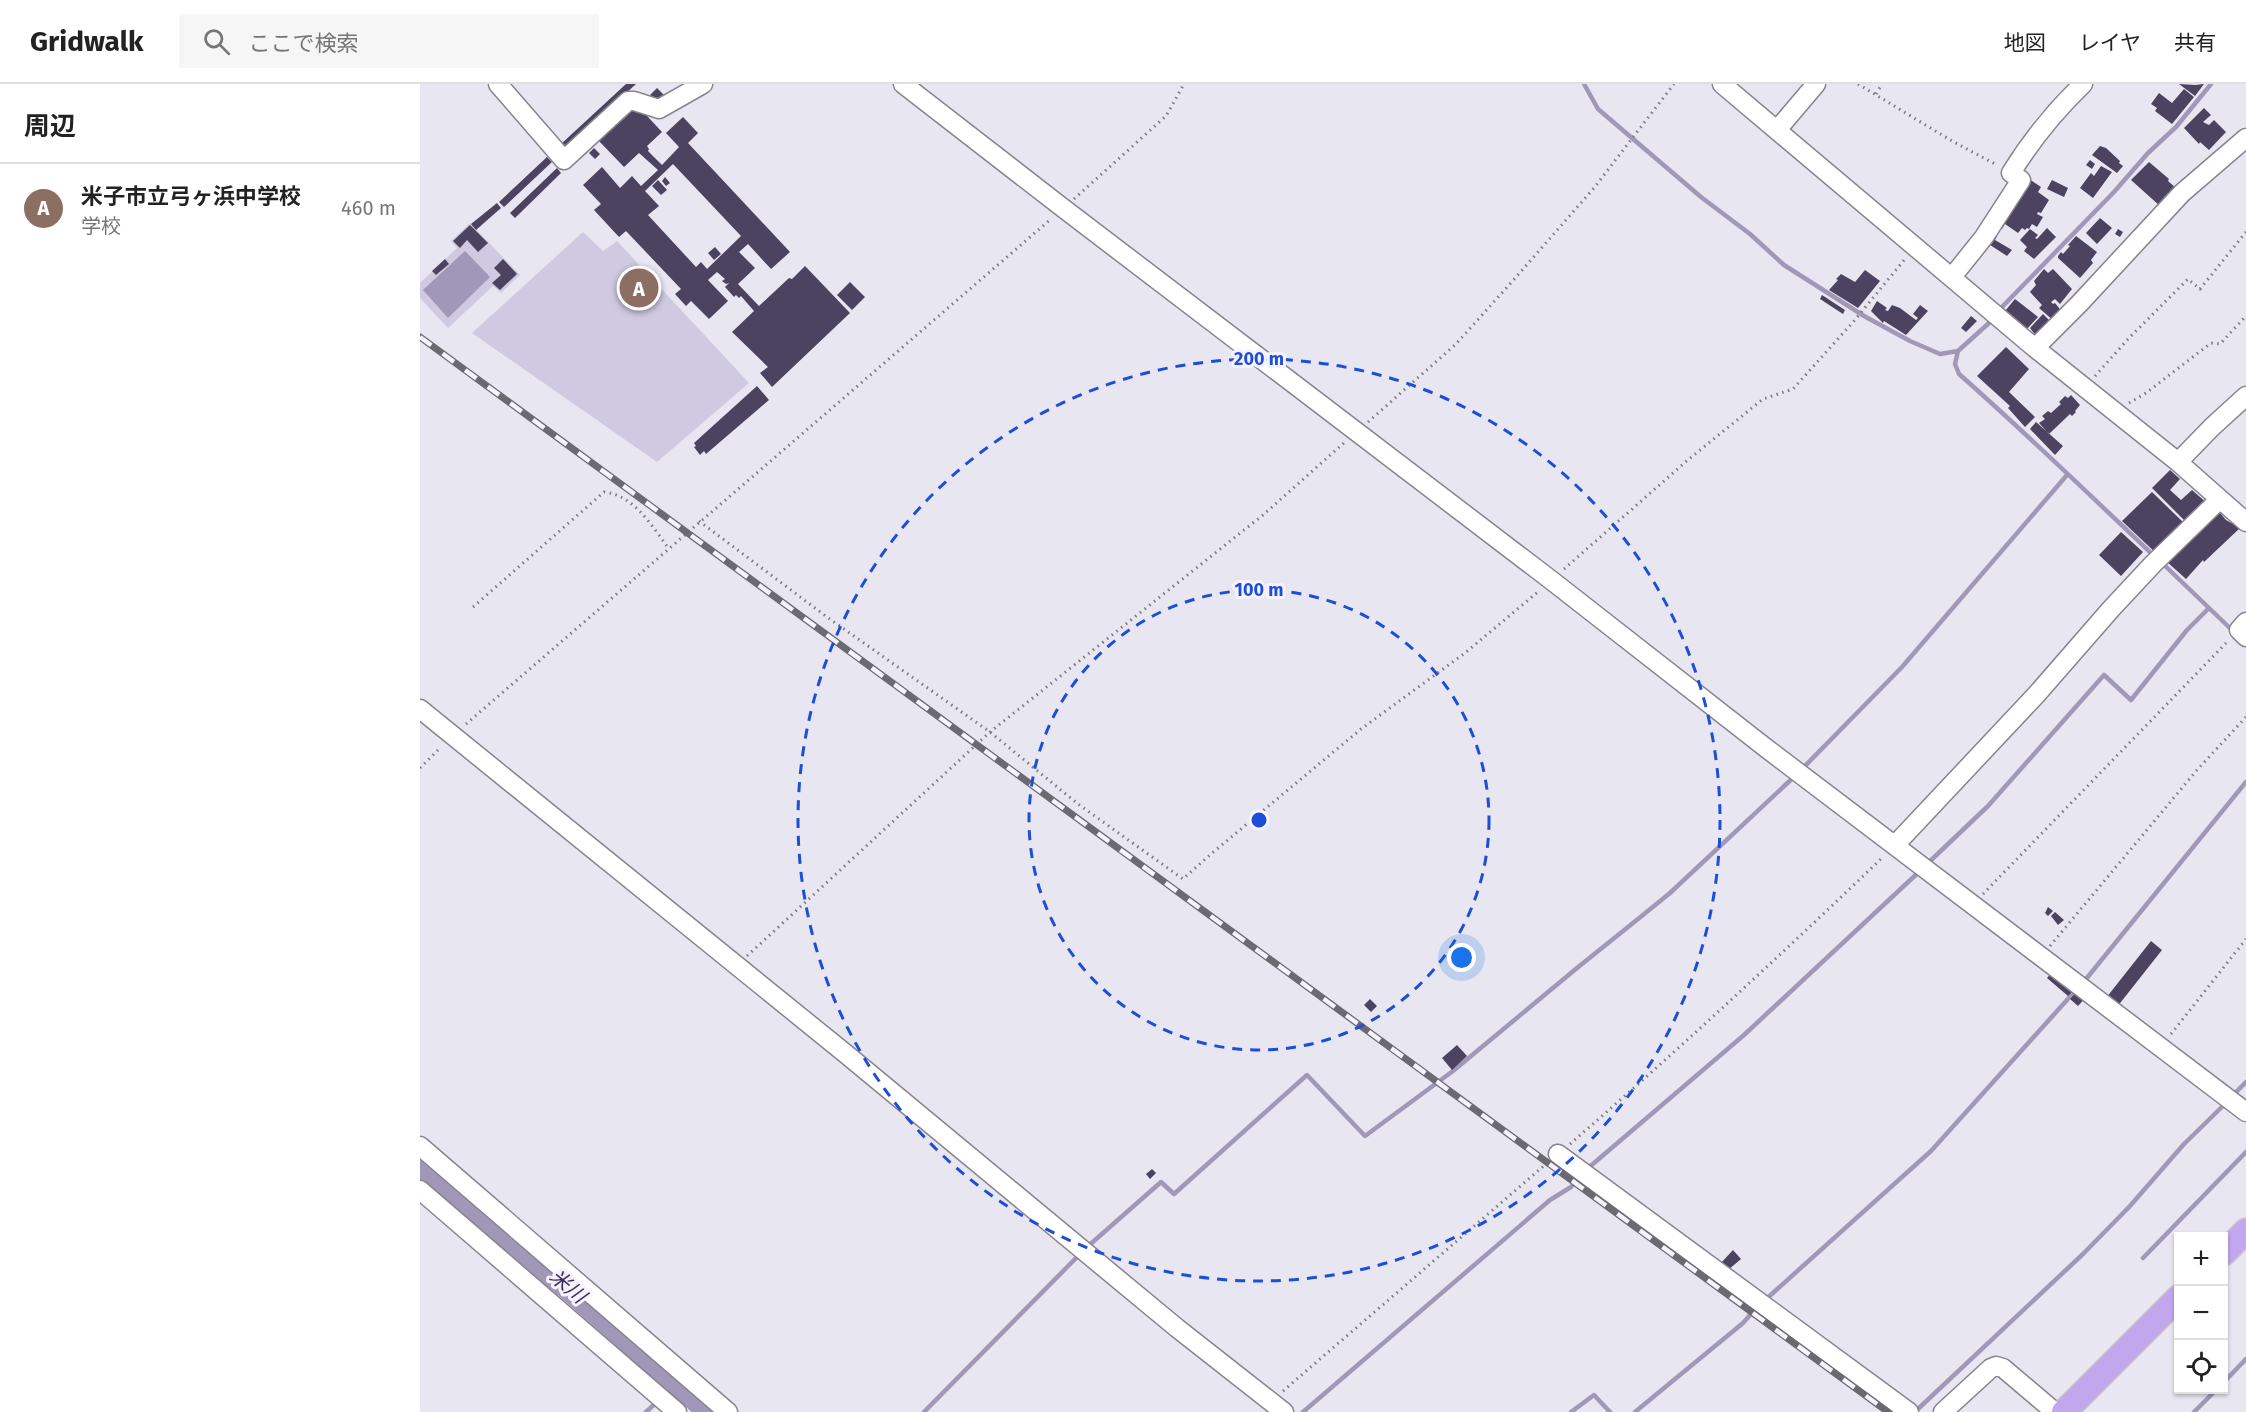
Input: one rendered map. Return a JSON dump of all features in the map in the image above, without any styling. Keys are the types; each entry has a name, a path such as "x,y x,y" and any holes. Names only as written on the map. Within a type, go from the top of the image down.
{"main road":[{"path":"2228,1248 2246,1231"},
{"path":"2064,1412 2174,1302"}],"street":[{"path":"498,84 564,160 627,102 634,101 659,109 703,84"},
{"path":"903,84 1551,580 1766,748 2246,1112"},
{"path":"1722,84 2036,348 2178,462 2219,500 2244,518"},
{"path":"1777,130 1816,84"},
{"path":"1952,277 1984,237 2021,180 2011,172 2032,139 2059,107 2083,84"},
{"path":"2036,348 2182,194 2246,138"},
{"path":"2178,462 2246,396"},
{"path":"1895,845 2037,695 2132,586 2219,500"},
{"path":"420,709 737,965 1271,1408"},
{"path":"420,1146 728,1412"},
{"path":"1558,1154 1909,1412"},
{"path":"420,1190 677,1412"},
{"path":"1943,1412 1995,1366 2003,1368 2055,1412"}],"path":[{"path":"420,768 453,736 699,521 1111,167 1166,116 1184,84"},
{"path":"737,965 990,732 1263,515 1456,344 1594,188 1674,84"},
{"path":"1858,84 1952,141 2011,172"},
{"path":"1876,94 1882,84"},
{"path":"2085,388 2129,338 2188,279 2200,289 2246,232"},
{"path":"699,521 827,617 990,732 1077,804 1183,879 1210,854 1362,729 1465,653 1689,459 1763,399 1793,389 1854,321 1915,246"},
{"path":"2115,412 2146,393 2211,343 2220,344 2246,316"},
{"path":"472,607 604,492 616,493 630,501 669,549"},
{"path":"1974,904 2244,630"},
{"path":"2042,956 2197,770 2246,717"},
{"path":"1271,1408 1648,1076 1773,962 1895,845"},
{"path":"2165,1049 2168,1037 2246,939"}],"shaded area":[{"path":"470,223 520,275 501,293 493,286 448,328 420,298 420,283 457,248 451,241"},
{"path":"583,232 603,251 617,241 749,383 657,462 472,333"},
{"path":"465,251 490,277 448,318 423,290"}],"building":[{"path":"626,84 636,84 566,149 561,144"},
{"path":"2179,84 2195,85 2204,84 2195,96"},
{"path":"657,88 667,98 660,105 650,95"},
{"path":"2184,89 2194,97 2172,124 2155,111 2157,108 2151,104 2159,93 2172,103"},
{"path":"635,103 662,132 647,146 648,151 662,165 679,147 666,133 683,117 698,133 688,143 790,252 771,269 748,244 739,252 755,268 738,284 759,306 805,266 850,313 772,387 760,373 768,367 732,332 754,311 741,296 734,297 725,287 729,283 722,281 725,279 717,272 708,280 728,301 709,319 691,301 686,306 675,294 681,289 626,231 619,237 594,210 601,204 583,185 602,167 620,188 632,176 641,186 658,170 639,153 624,167 597,139","holes":["673,164 741,236 707,269 701,262 696,267 648,215 659,206 645,191"]},
{"path":"2204,108 2211,115 2203,122 2209,125 2214,120 2226,132 2209,150 2200,142 2199,144 2184,128"},
{"path":"2100,146 2106,148 2120,161 2119,163 2123,166 2117,173 2092,155"},
{"path":"594,148 600,154 595,159 589,153"},
{"path":"547,157 552,162 504,207 499,202"},
{"path":"2090,160 2095,164 2092,169 2086,165"},
{"path":"2149,162 2177,189 2160,206 2131,180"},
{"path":"2101,166 2112,172 2093,198 2080,188 2091,173 2094,176"},
{"path":"557,168 561,173 515,218 510,213"},
{"path":"665,177 670,183 666,186 662,181"},
{"path":"2026,177 2041,187 2038,192 2049,200 2041,213 2037,214 2043,217 2037,227 2032,224 2029,229 2022,228 2018,233 2005,224 2002,229 1995,225"},
{"path":"658,180 667,190 661,195 652,186"},
{"path":"2052,180 2068,188 2064,197 2047,189"},
{"path":"497,203 501,208 476,230 471,224"},
{"path":"2100,218 2112,228 2097,244 2086,233"},
{"path":"470,225 488,243 478,252 467,240 460,248 453,241"},
{"path":"2047,228 2056,237 2034,259 2024,251 2027,247 2020,240 2030,229 2038,235 2035,238 2037,239"},
{"path":"2118,229 2123,232 2120,237 2115,234"},
{"path":"1991,232 1997,236 1995,240 2012,250 2007,256 1984,241"},
{"path":"2076,236 2097,252 2091,260 2093,263 2080,278 2058,258"},
{"path":"715,247 721,254 714,260 708,253"},
{"path":"445,259 449,264 436,275 432,271"},
{"path":"503,259 517,274 500,290 492,283 501,275 494,268"},
{"path":"2044,269 2048,273 2053,269 2072,289 2060,304 2055,299 2051,302 2055,303 2063,313 2054,321 2039,308 2042,305 2030,292 2036,285 2034,281"},
{"path":"1865,270 1880,281 1858,308 1829,290 1841,274 1855,282"},
{"path":"850,282 865,297 852,310 837,295"},
{"path":"1822,295 1845,310 1843,314 1820,299"},
{"path":"2015,299 2038,317 2027,329 2005,311"},
{"path":"1877,301 1887,308 1885,310 1888,311 1892,305 1916,320 1918,318 1913,314 1920,305 1928,311 1906,335 1884,321 1883,323 1871,311"},
{"path":"2043,314 2054,325 2037,337 2030,328"},
{"path":"1971,316 1977,321 1966,332 1961,328"},
{"path":"2006,347 2029,369 2009,392 2035,417 2025,427 2008,408 2010,406 1977,376"},
{"path":"757,386 769,400 706,454 704,451 700,455 694,443"},
{"path":"2071,395 2080,405 2072,416 2070,414 2049,434 2039,423 2045,419 2042,416 2048,411 2051,413 2061,404 2059,402 2065,396 2068,398"},
{"path":"2036,422 2063,446 2055,455 2030,429"},
{"path":"2170,470 2180,479 2170,490 2181,500 2192,490 2208,504 2189,525 2152,488"},
{"path":"2152,492 2187,526 2161,543 2166,547 2158,555 2122,521"},
{"path":"2216,508 2226,520 2240,528 2204,562 2203,560 2186,579 2166,561"},
{"path":"2121,532 2143,552 2121,576 2099,555"},
{"path":"2048,907 2053,911 2048,916 2045,913"},
{"path":"2055,912 2064,920 2058,925 2051,916"},
{"path":"2151,941 2162,950 2117,1007 2106,998"},
{"path":"2053,971 2075,989 2068,996 2047,978"},
{"path":"2079,989 2087,996 2078,1006 2070,999"},
{"path":"1370,999 1377,1006 1371,1012 1364,1005"},
{"path":"1457,1045 1467,1056 1452,1070 1442,1058"},
{"path":"1152,1169 1156,1173 1150,1179 1146,1174"},
{"path":"1733,1250 1741,1259 1728,1270 1721,1263"}],"waterway":[{"path":"1584,84 1598,109 1701,197 1750,234 1784,265 1864,316 1940,354 1958,351 1989,323"},
{"path":"2002,307 2114,192 2148,153 2176,127 2211,84"},
{"path":"1958,351 1955,364 1959,374 2155,557"},
{"path":"1802,769 1902,667 2067,475"},
{"path":"2161,562 2233,631"},
{"path":"1927,864 1988,806 2104,675 2131,700 2187,630 2209,608"},
{"path":"1086,1248 1161,1182 1174,1194 1307,1075 1365,1136 1453,1071 1670,893 1796,775"},
{"path":"2082,984 2246,782"},
{"path":"1587,1169 1744,1035 1921,870"},
{"path":"1764,1301 1931,1151 2076,990"},
{"path":"2231,1097 2246,1082"},
{"path":"1919,1408 2083,1254 2130,1206 2184,1144 2226,1103"},
{"path":"2143,1258 2246,1152"},
{"name":"米川","path":"420,1165 573,1290 712,1412"},
{"path":"1303,1412 1550,1200 1571,1187 1580,1177"},
{"path":"924,1412 1080,1254"},
{"path":"1635,1412 1743,1323 1757,1307"},
{"path":"2228,1378 2246,1359"},
{"path":"664,1395 678,1383"},
{"path":"2194,1412 2212,1394"},
{"path":"1571,1412 1594,1395 1610,1412"},
{"path":"646,1412 658,1401"}],"railway":[{"path":"420,337 1888,1412"}],"place":[{"name":"米子市立弓ヶ浜中学校","path":"639,288"}]}
